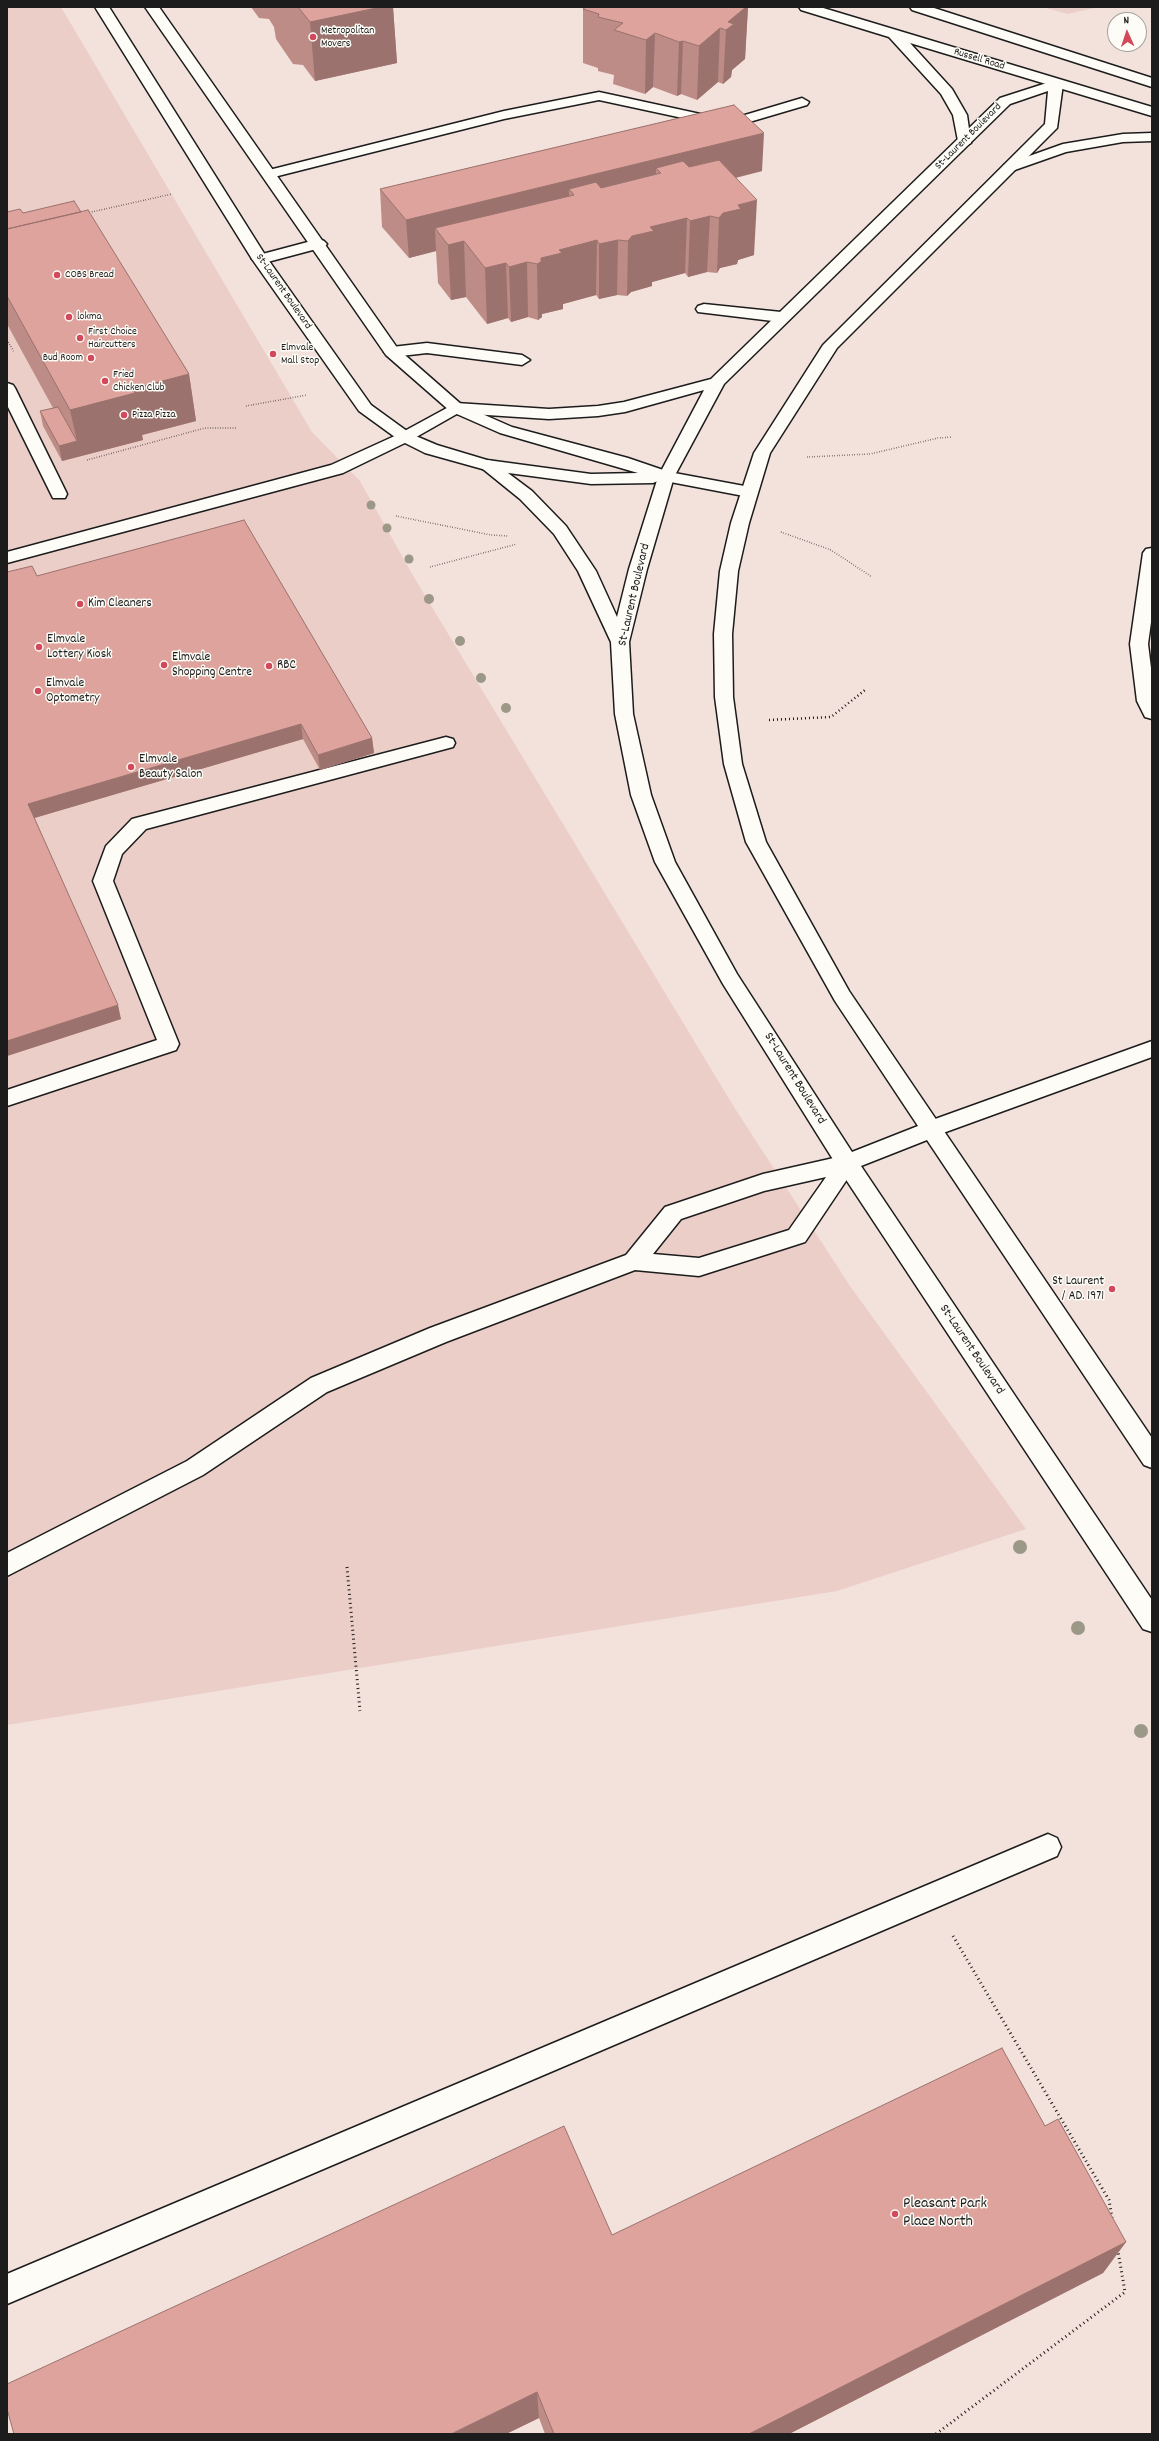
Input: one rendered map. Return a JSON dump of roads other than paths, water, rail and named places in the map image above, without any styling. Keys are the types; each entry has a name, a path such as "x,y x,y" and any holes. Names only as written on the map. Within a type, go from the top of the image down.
{"street":[{"name":"St-Laurent Boulevard","path":"102,7 260,260 365,408 405,437 431,449 486,464 591,479 666,477"},
{"name":"St-Laurent Boulevard","path":"152,7 319,244 392,352 456,408 506,430 622,462 666,477 749,492"},
{"name":"Russell Road","path":"806,7 893,33 1067,71 1152,83"},
{"name":"Russell Road","path":"917,7 1067,71 1152,112"},
{"path":"893,33 947,92 960,115 964,143"},
{"name":"St-Laurent Boulevard","path":"1067,71 1005,101 964,143 781,317 717,382 666,477 638,569 620,642 625,721 641,795 665,862 730,979 847,1163 1152,1622"},
{"path":"1067,71 1052,125 831,345 762,453 749,492 729,571 722,634 724,697 733,764 756,842 842,996 1152,1458"},
{"path":"270,174 504,115 599,96 729,124 802,102"},
{"path":"1008,168 1063,148 1123,138 1152,137"},
{"path":"260,260 319,244"},
{"path":"704,309 781,317"},
{"path":"392,352 428,348 522,360"},
{"path":"7,558 337,469 405,437 456,408 549,414 598,411 633,405 717,382"},
{"path":"7,388 59,494"},
{"path":"486,464 526,495 560,530 586,571 620,642"},
{"path":"1152,553 1139,644 1146,701 1152,713"},
{"path":"7,1098 169,1044 103,881 113,851 139,824 446,743"},
{"path":"634,1261 674,1213 763,1183 847,1163 932,1129 1152,1049"},
{"path":"7,1565 195,1468 319,1385 438,1335 634,1261 699,1267 797,1236 847,1163"},
{"path":"7,2289 1048,1847"}],"place":[{"name":"Metropolitan Movers","path":"313,37"},
{"name":"COBS Bread","path":"57,275"},
{"name":"lokma","path":"69,317"},
{"name":"First Choice Haircutters","path":"80,338"},
{"name":"Elmvale Mall Stop","path":"273,354"},
{"name":"Bud Room","path":"91,358"},
{"name":"Fried Chicken Club","path":"105,381"},
{"name":"Pizza Pizza","path":"124,415"},
{"name":"Kim Cleaners","path":"80,604"},
{"name":"Elmvale Lottery Kiosk","path":"39,647"},
{"name":"Elmvale Shopping Centre","path":"164,665"},
{"name":"RBC","path":"269,666"},
{"name":"Elmvale Optometry","path":"38,691"},
{"name":"Elmvale Beauty Salon","path":"131,767"},
{"name":"St Laurent / AD. 1971","path":"1112,1289"},
{"name":"Pleasant Park Place North","path":"895,2214"}]}
